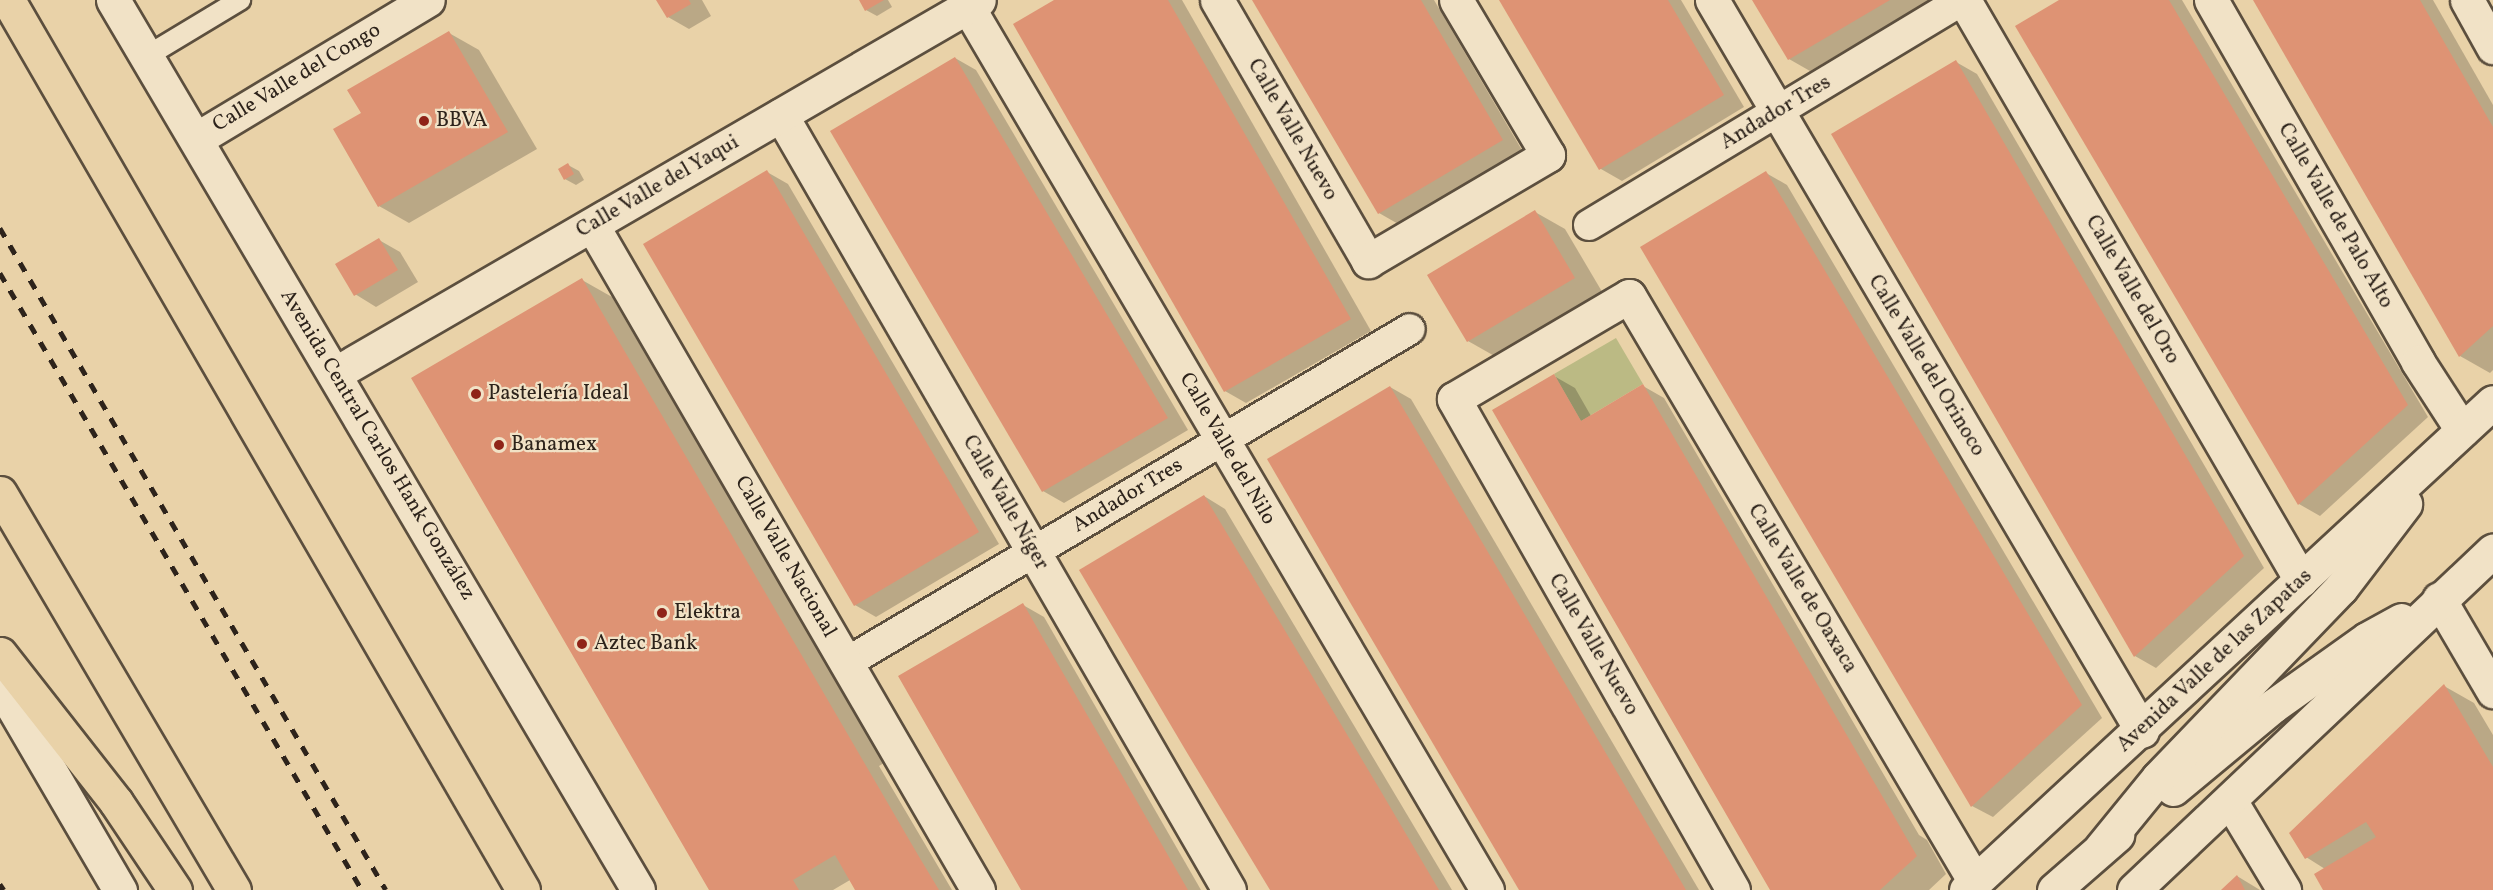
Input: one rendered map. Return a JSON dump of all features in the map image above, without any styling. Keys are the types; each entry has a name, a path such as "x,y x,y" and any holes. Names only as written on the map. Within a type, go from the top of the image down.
{"highway":[{"path":"8,0 523,890"},
{"path":"0,493 234,890"},
{"path":"0,654 116,802 175,890"}],"street":[{"name":"Avenida Central Carlos Hank González","path":"113,0 198,138 638,890"},
{"name":"Calle Valle del Congo","path":"198,138 428,0"},
{"name":"Calle Valle Nuevo","path":"1217,0 1368,261 1548,155 1456,0"},
{"name":"Calle Valle del Orinoco","path":"1712,0 2142,731"},
{"name":"Andador Tres","path":"1589,225 1963,0"},
{"name":"Calle Valle del Oro","path":"1963,0 2301,580"},
{"name":"Calle Valle de Palo Alto","path":"2211,0 2418,362 2462,430"},
{"path":"2467,0 2493,47"},
{"name":"Calle Valle del Yaqui","path":"336,374 974,3"},
{"name":"Calle Valle del Nilo","path":"974,3 1222,441 1487,890"},
{"name":"Calle Valle Níger","path":"781,115 1229,890"},
{"name":"Calle Valle Nacional","path":"592,225 978,890"},
{"name":"Calle Valle de Oaxaca","path":"1454,399 1629,296 1970,886"},
{"name":"Andador Tres","path":"846,663 1410,329"},
{"name":"Calle Valle Nuevo","path":"1454,399 1733,890"},
{"name":"Avenida Valle de las Zapatas","path":"1970,886 2142,731 2493,402"},
{"name":"Avenida Valle de las Zapatas","path":"2101,848 2158,778 2341,588 2462,430"},
{"name":"Avenida Valle de las Zapatas","path":"2134,890 2231,802 2439,599 2493,550"},
{"name":"Avenida Valle de las Zapatas","path":"2054,890 2101,848 2273,706 2367,639 2439,599"},
{"path":"2439,599 2493,691"},
{"path":"0,685 120,890"},
{"path":"2231,802 2284,890"}],"lane":[{"path":"147,56 240,0"}],"shaded area":[{"path":"1616,338 1643,384 1581,421 1554,374"}],"building":[{"path":"656,0 689,0 691,4 667,18"},
{"path":"859,0 884,0 865,11"},
{"path":"1054,0 1168,0 1351,319 1224,392 1013,24"},
{"path":"1252,0 1421,0 1503,140 1378,214"},
{"path":"1499,0 1668,0 1724,95 1599,170"},
{"path":"1752,0 1890,0 1788,60"},
{"path":"2059,0 2169,0 2408,405 2298,505 2015,26"},
{"path":"2253,0 2420,0 2493,127 2493,326 2459,357"},
{"name":"BBVA","path":"449,31 508,132 378,207 333,129 361,113 347,90"},
{"path":"955,57 1168,418 1042,492 830,131"},
{"path":"1956,60 2244,556 2134,657 1831,134"},
{"path":"568,163 574,174 564,180 558,169"},
{"path":"767,170 979,532 854,606 643,244"},
{"path":"1766,171 2082,705 1971,807 1640,247"},
{"path":"1535,210 1575,278 1467,342 1427,275"},
{"path":"379,238 398,270 354,296 335,264"},
{"path":"582,278 939,890 855,890 835,855 793,880 799,890 709,890 411,378"},
{"path":"1554,374 1581,421 1643,384 1917,856 1880,890 1770,890 1492,410"},
{"path":"1390,386 1686,890 1519,890 1351,604 1267,459"},
{"path":"1204,495 1439,890 1270,890 1186,751 1079,570"},
{"path":"1023,603 1188,890 1021,890 898,676"},
{"path":"2444,684 2493,767 2493,890 2323,890 2314,874 2376,837 2366,822 2305,859 2289,833"},
{"path":"2237,875 2245,890 2221,890"}],"railway":[{"path":"0,228 386,890"},
{"path":"0,273 362,890"},
{"path":"0,884 4,890"}],"place":[{"name":"BBVA","path":"424,121"},
{"name":"Pastelería Ideal","path":"476,394"},
{"name":"Banamex","path":"499,445"},
{"name":"Elektra","path":"662,613"},
{"name":"Aztec Bank","path":"582,644"}]}
